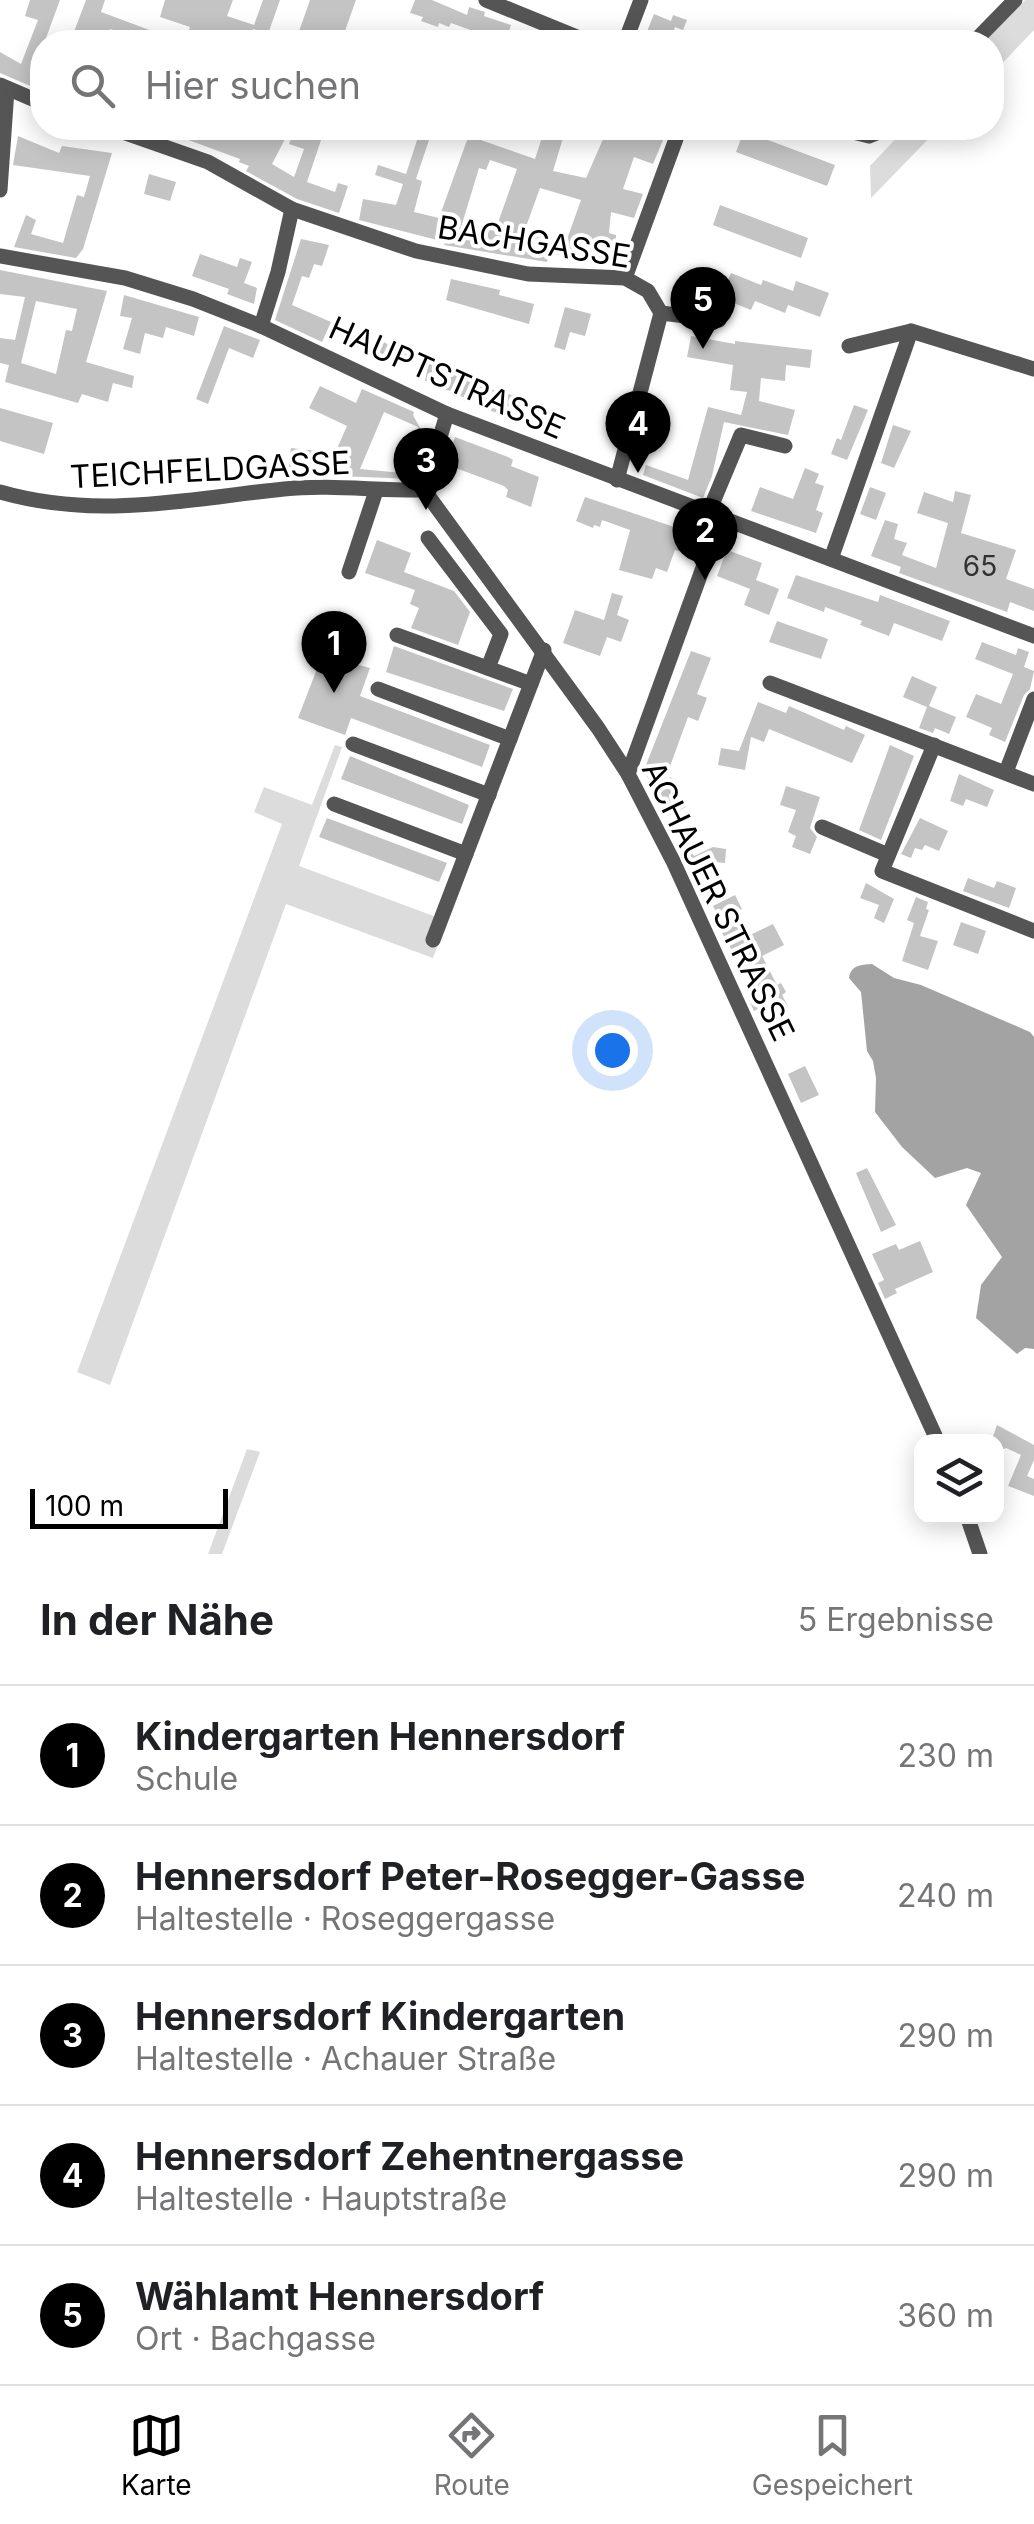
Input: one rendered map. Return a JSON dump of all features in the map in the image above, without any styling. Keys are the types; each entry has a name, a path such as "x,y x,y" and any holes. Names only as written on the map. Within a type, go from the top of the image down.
{"street":[{"path":"486,0 560,30"},
{"path":"630,30 641,0"},
{"path":"986,30 1015,0"},
{"path":"0,190 3,88 30,98"},
{"name":"BACHGASSE","path":"145,140 208,162 292,208 416,251 528,274 625,278 648,290 660,313"},
{"path":"625,278 676,140"},
{"path":"260,326 278,272 292,208"},
{"name":"HAUPTSTRASSE","path":"0,256 125,278 193,299 448,414 1034,636"},
{"path":"617,480 660,313 720,320"},
{"path":"848,346 911,331 1034,369"},
{"path":"830,560 911,331"},
{"path":"424,490 448,414"},
{"path":"628,774 741,435 785,446"},
{"name":"TEICHFELDGASSE","path":"0,492 64,507 108,508 288,488 424,490"},
{"name":"ACHAUER STRASSE","path":"424,490 544,650 628,774 673,861 934,1434"},
{"path":"349,572 376,491"},
{"path":"428,538 501,634 488,668"},
{"path":"397,634 531,684"},
{"path":"433,940 544,650"},
{"path":"770,683 1034,784"},
{"path":"378,688 510,738"},
{"path":"1006,772 1034,699"},
{"path":"352,744 488,794"},
{"path":"885,863 934,745"},
{"path":"334,804 466,854"},
{"path":"822,827 885,863 1034,931"},
{"path":"970,1524 980,1554"}],"shaded area":[{"path":"1025,0 1034,0 1034,30 1004,61 1004,30 996,30"},
{"path":"895,140 927,140 871,198 870,166"},
{"path":"335,745 342,747 299,866 447,921 433,958 286,904 110,1385 77,1372 282,824 254,812 264,787 312,805"},
{"path":"872,964 894,978 921,985 1034,1037 1034,1349 1025,1348 1017,1354 976,1318 981,1285 1002,1257 966,1205 981,1173 967,1168 935,1178 902,1147 875,1112 876,1078 867,1051 861,992 849,978 854,968"},
{"path":"247,1449 260,1452 222,1554 208,1554"}],"building":[{"path":"30,0 60,0 49,30 34,30 38,20 25,16"},
{"path":"86,0 105,0 101,12 150,30 110,29 75,30"},
{"path":"165,0 233,0 227,16 254,25 263,0 280,0 269,30 189,30 190,27 160,17"},
{"path":"310,0 356,0 345,30 299,30"},
{"path":"415,0 432,0 467,15 469,7 485,12 484,16 511,25 510,30 470,30 451,23 449,27 439,23 438,27 410,13"},
{"path":"654,14 671,21 673,15 687,20 683,30 648,30"},
{"path":"30,41 30,86 0,73 0,52 21,64"},
{"path":"18,136 59,153 62,146 112,153 83,249 76,258 14,247 26,215 36,220 31,234 63,243 77,195 84,197 90,176 13,165"},
{"path":"189,140 284,140 272,164 294,177 304,149 289,144 290,140 321,140 307,182 335,192 338,183 348,186 339,213 297,199 246,171 249,166"},
{"path":"417,140 429,140 416,179 422,181 414,212 439,218 467,140 481,140 535,159 541,140 562,140 553,171 586,178 603,140 663,140 653,164 634,157 623,189 643,194 634,218 611,212 609,233 616,235 616,243 625,243 620,260 549,254 547,262 444,245 445,242 359,220 363,199 396,205 403,184 375,175 378,165 406,174","holes":["490,160 517,169 495,231 462,224 479,168 486,170","540,188 581,200 566,242 523,235"]},
{"path":"741,140 768,140 835,165 827,186 736,152"},
{"path":"149,174 176,182 170,201 144,194"},
{"path":"720,205 808,238 801,258 713,225"},
{"path":"301,239 329,245 322,266 314,264 309,278 302,276 292,305 331,322 322,342 275,320"},
{"path":"200,254 237,267 240,258 252,262 244,283 257,288 254,304 227,294 229,289 192,276"},
{"path":"0,270 107,291 86,362 134,376 132,388 113,383 108,402 82,394 78,403 5,382 9,365 0,363 0,338 15,340 25,297 0,294","holes":["36,301 77,309 72,331 66,330 56,374 21,363"]},
{"path":"696,270 727,282 731,273 761,285 763,280 793,291 796,281 829,293 820,317 788,305 785,313 755,301 751,310 721,298 719,305 688,293"},
{"path":"451,279 500,290 499,295 534,304 529,324 446,300"},
{"path":"124,295 199,317 194,336 166,327 163,338 145,333 140,354 123,349 132,318 120,316"},
{"path":"565,307 591,314 585,336 570,332 565,350 554,347"},
{"path":"224,326 260,340 253,358 229,348 208,404 196,399"},
{"path":"691,336 812,350 810,368 786,365 785,381 761,378 759,401 795,410 788,435 724,422 703,498 643,475 646,465 688,480 708,407 741,415 747,392 730,390 733,365 687,357"},
{"path":"378,339 408,355 404,365 370,356"},
{"path":"429,361 458,366 456,373 482,378 481,386 529,400 524,419 491,411 493,402 452,395 453,391 446,390 447,385 425,381"},
{"path":"320,386 356,403 362,389 414,412 426,439 413,479 288,474 291,448 335,453 347,426 309,408","holes":["384,412 418,427 402,473 360,469"]},
{"path":"854,405 868,410 847,460 831,454 837,438 841,440"},
{"path":"0,408 53,423 44,454 0,441"},
{"path":"893,425 911,431 894,468 881,463"},
{"path":"455,437 508,457 513,460 511,466 539,477 531,507 506,497 508,490 504,486 445,464"},
{"path":"805,468 819,474 815,483 824,486 816,510 823,513 816,533 751,511 760,487 793,499"},
{"path":"870,487 886,493 876,520 860,514"},
{"path":"955,491 971,495 961,533 1016,550 1006,579 1034,589 1034,611 1010,602 1007,612 899,573 901,567 871,556 885,520 898,524 894,539 907,543 902,555 936,568 948,523 917,513 924,492 953,502"},
{"path":"585,497 701,536 694,556 675,550 667,572 656,568 652,579 619,570 630,530 602,520 600,527 593,528 576,521"},
{"path":"377,540 411,553 404,572 454,591 470,612 458,645 411,628 419,608 410,604 415,590 365,573"},
{"path":"727,550 762,563 756,580 779,589 769,615 744,605 750,589 717,576"},
{"path":"796,575 878,602 880,595 950,621 942,641 894,623 889,636 825,607 824,612 787,598"},
{"path":"612,593 623,596 617,615 629,620 621,642 607,637 600,656 563,643 575,610 604,620"},
{"path":"777,621 828,639 821,659 769,642"},
{"path":"982,642 1016,655 1018,648 1029,652 1024,667 1034,671 1030,689 1005,742 989,735 992,728 966,717 976,694 1001,704 1013,674 975,659"},
{"path":"394,646 513,689 504,711 386,672"},
{"path":"691,651 711,658 697,694 707,698 698,721 688,717 665,780 671,777 686,807 667,816 644,770"},
{"path":"329,657 370,668 360,696 490,745 482,767 351,718 345,735 298,718 320,661 327,664"},
{"path":"912,676 937,687 929,706 956,717 949,734 935,728 933,733 919,728 927,707 903,697"},
{"path":"758,702 786,713 789,706 865,735 852,763 769,729 764,742 751,737 745,770 718,765 721,748 739,751"},
{"path":"890,745 914,756 881,840 859,830"},
{"path":"350,756 469,805 462,824 341,779"},
{"path":"959,774 994,790 987,807 966,799 963,806 950,801"},
{"path":"786,786 820,797 810,828 817,837 810,854 792,847 796,836 788,832 796,810 780,805"},
{"path":"327,818 447,863 439,882 319,837"},
{"path":"920,818 948,831 939,851 925,845 922,850 915,848 911,858 901,854"},
{"path":"687,842 694,856 713,847 726,849 725,863 715,862 697,871 691,858 685,861 678,846"},
{"path":"968,878 994,888 997,881 1016,888 1009,908 963,891"},
{"path":"866,883 894,899 884,923 874,918 879,905 860,898"},
{"path":"735,895 742,909 734,913 746,937 773,924 784,945 762,956 777,985 781,983 786,992 782,995 788,1006 773,1013 768,1004 754,1011 749,1000 757,995 721,931 725,929 713,906"},
{"path":"916,897 928,902 929,910 920,936 938,941 928,970 902,961 914,923 907,920"},
{"path":"961,922 986,931 978,954 953,945"},
{"path":"805,1066 819,1095 801,1103 788,1074"},
{"path":"867,1168 896,1225 881,1232 856,1173"},
{"path":"920,1241 933,1272 895,1289 897,1293 885,1299 878,1283 884,1280 872,1254 896,1244 899,1250"},
{"path":"997,1425 1034,1445 1034,1460 1027,1476 1034,1479 1034,1496 1008,1486 1021,1455 1004,1449 1004,1434 994,1434"}],"place":[{"name":"Wählamt Hennersdorf","path":"703,349"},
{"name":"Hennersdorf Zehentnergasse","path":"638,473"},
{"name":"Hennersdorf Kindergarten","path":"426,510"},
{"name":"Hennersdorf Peter-Rosegger-Gasse","path":"705,580"},
{"name":"Kindergarten Hennersdorf","path":"334,693"}]}
